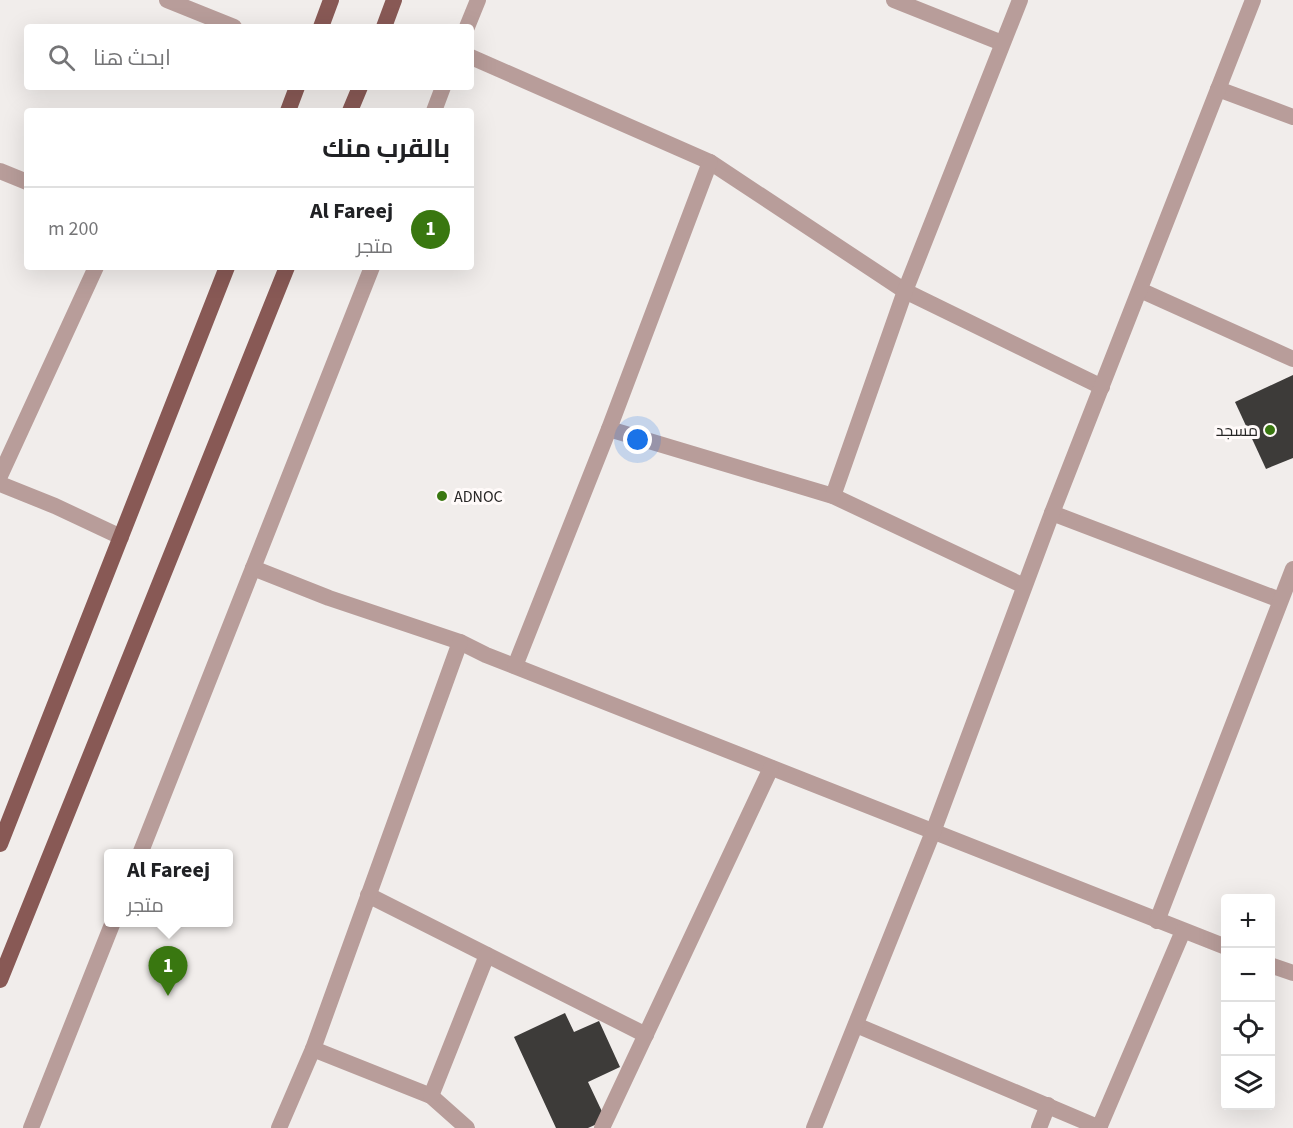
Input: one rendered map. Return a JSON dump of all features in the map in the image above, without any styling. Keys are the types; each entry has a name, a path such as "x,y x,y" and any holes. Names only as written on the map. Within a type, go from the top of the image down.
{"main road":[{"path":"322,24 332,0"},
{"path":"385,24 394,0"},
{"path":"289,108 296,90"},
{"path":"351,108 359,90"},
{"path":"0,844 226,270"},
{"path":"0,980 286,270"}],"street":[{"path":"167,0 227,24"},
{"path":"468,24 478,0"},
{"path":"894,0 1002,43"},
{"path":"833,496 905,291 1020,0"},
{"path":"814,1128 933,832 1052,513 1253,0"},
{"path":"474,58 710,162 905,291 1102,387"},
{"path":"1218,89 1293,117"},
{"path":"435,108 443,90"},
{"path":"514,666 609,429 710,162"},
{"path":"0,171 24,181"},
{"path":"0,476 95,270"},
{"path":"142,849 371,270"},
{"path":"1140,290 1293,359"},
{"path":"609,429 833,496 1024,586"},
{"path":"0,484 55,506 121,537"},
{"path":"1052,513 1280,600"},
{"path":"253,568 329,598 460,642 514,666 1221,946"},
{"path":"1157,921 1293,569"},
{"path":"279,1128 313,1049 460,642"},
{"path":"602,1128 771,768"},
{"path":"369,895 646,1035"},
{"path":"31,1128 111,927"},
{"path":"856,1025 1099,1128 1183,931"},
{"path":"431,1096 487,955"},
{"path":"1275,967 1293,973"},
{"path":"313,1049 431,1096 467,1128"},
{"path":"1039,1128 1048,1105"}],"building":[{"name":"مسجد","path":"1293,375 1293,458 1266,469 1235,402"},
{"path":"565,1013 574,1032 599,1021 620,1067 588,1082 606,1120 588,1128 556,1128 514,1037"}],"place":[{"name":"مسجد","path":"1270,430"},
{"name":"ADNOC","path":"442,496"},
{"name":"Al Fareej","path":"168,996"}]}
